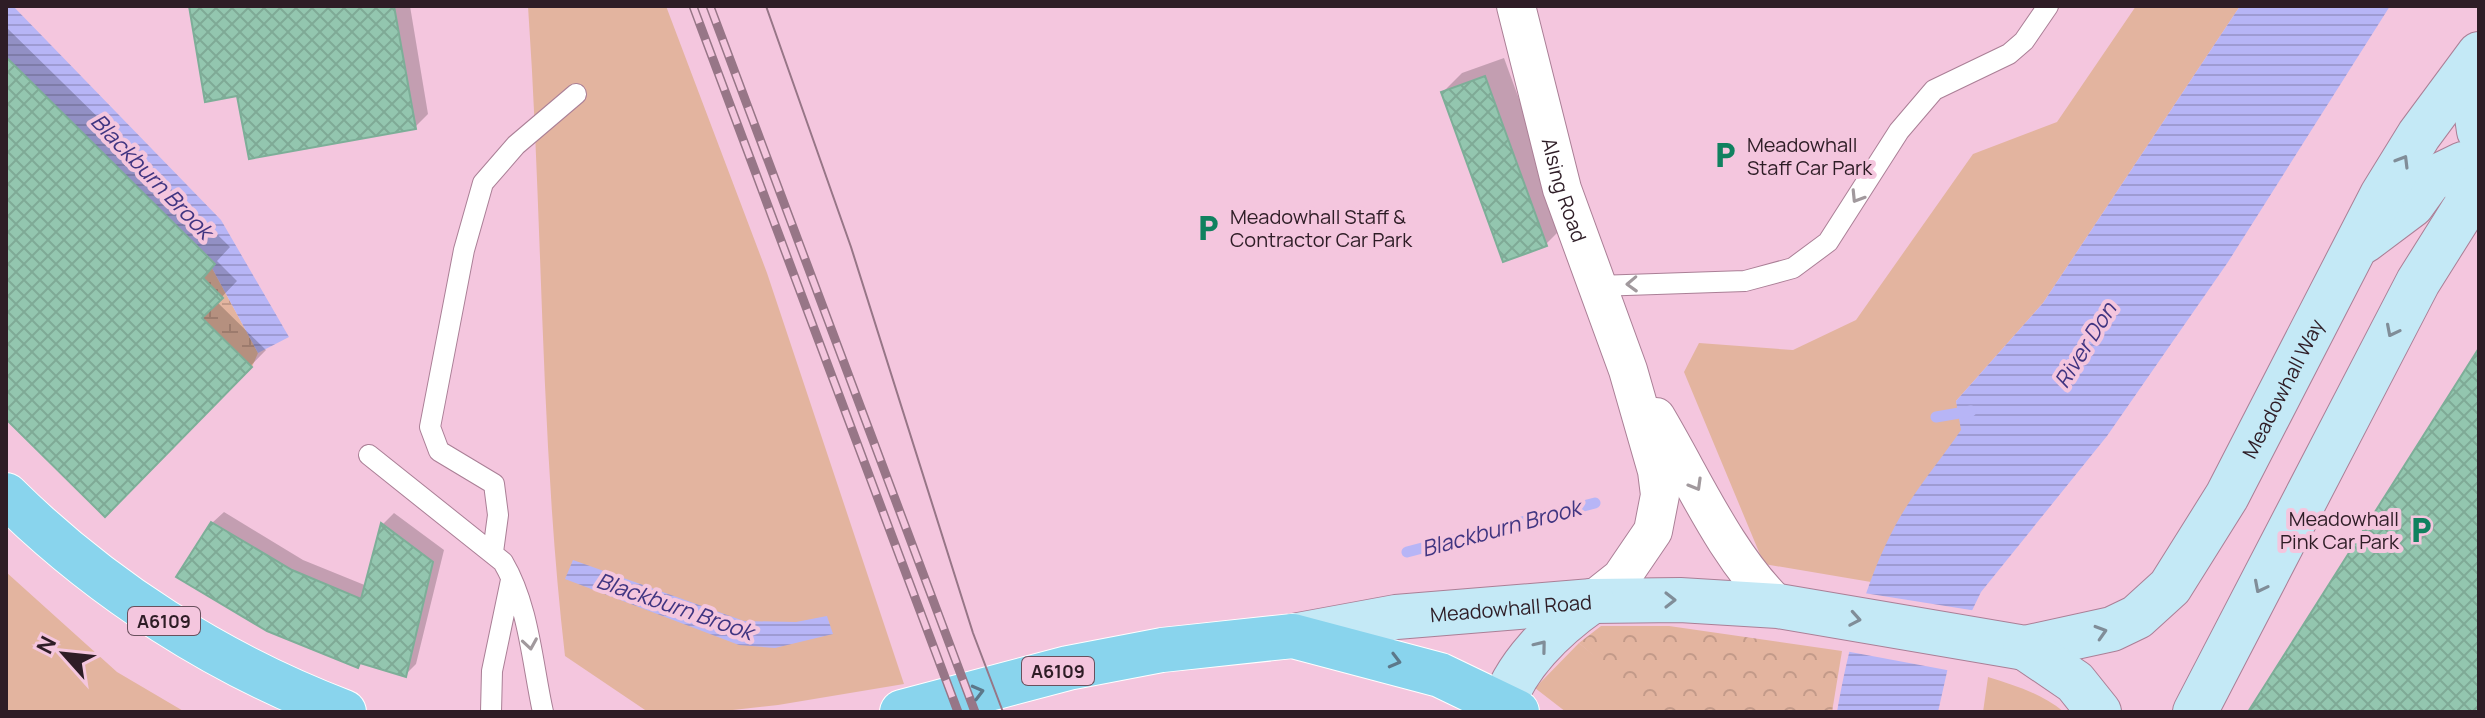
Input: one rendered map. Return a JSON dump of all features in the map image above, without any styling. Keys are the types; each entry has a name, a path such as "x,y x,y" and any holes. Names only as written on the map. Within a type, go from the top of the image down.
{"main road":[{"name":"A6109","path":"6,495 56,542 129,599 246,670 344,712"},
{"name":"Meadowhall Road","path":"902,712 1084,665 1162,650 1293,636 1440,675 1507,709"}],"street":[{"name":"Alsing Road","path":"1516,6 1562,189 1628,370 1657,471 1660,495 1653,531 1638,558 1621,578 1592,601"},
{"name":"Meadowhall Way","path":"1592,601 1680,600 1778,606 2025,648 2104,632 2137,617 2170,587 2227,496 2350,252 2419,135 2479,54"},
{"path":"2479,68 2473,89 2479,131"},
{"path":"2350,252 2412,205 2430,180 2463,164 2479,164"},
{"path":"2195,712 2430,263 2479,185"},
{"path":"2430,263 2479,236"},
{"name":"Alsing Road","path":"1628,370 1734,554 1753,582 1778,606"},
{"name":"Meadowhall Road","path":"1293,636 1396,617 1592,601"},
{"name":"Meadowhall Road","path":"1507,709 1532,656 1557,626 1592,601"},
{"name":"Meadowhall Way","path":"2025,648 2075,682 2099,712"}],"lane":[{"path":"1597,286 1745,281 1793,268 1828,242 1899,131 1934,90 2016,48 2048,6"},
{"path":"493,552 498,515 494,484 439,451 430,427 464,250 483,183 516,145 576,94"},
{"path":"369,455 493,552 511,576 527,627 543,712"},
{"path":"491,712 492,671 511,576"}],"green space":[{"path":"528,6 666,6 767,273 904,684 715,712 648,712 565,656 546,412"},
{"path":"2136,6 2240,6 2043,303 1956,401 1962,430 1896,525 1871,582 1764,564 1684,372 1699,343 1793,350 1856,320 1973,154 2057,122"},
{"path":"212,268 258,353 252,367 203,318 223,298 202,277"},
{"path":"6,572 117,672 185,712 6,712"},
{"path":"1601,626 1669,626 1842,651 1832,712 1658,712 1579,643"},
{"path":"1579,643 1652,703 1658,712 1566,712 1535,688"},
{"path":"1988,677 2037,695 2064,712 1983,712"}],"water":[{"path":"6,6 13,6 221,220 289,337 258,353 212,268 215,263 6,57"},
{"name":"River Don","path":"2240,6 2390,6 2228,262 2107,436 1981,592 1951,654 1938,712 1837,712 1846,664 1866,593 1884,547 1902,513 1961,430 1956,401 2043,303"},
{"path":"573,560 744,621 796,622 827,616 833,634 775,648 739,645 565,579"}],"pier":[{"path":"1864,593 1977,611 1952,671 1845,651"}],"building":[{"path":"189,6 394,6 416,129 249,159 237,96 205,102"},
{"path":"6,57 215,264 203,278 223,298 202,318 252,367 105,517 6,419"},
{"path":"1485,76 1547,246 1503,262 1441,92"},
{"name":"Meadowhall Pink Car Park","path":"2479,348 2479,712 2248,712"},
{"path":"211,522 292,570 361,599 381,523 433,562 406,677 360,663 358,668 267,631 176,577"}],"waterway":[{"path":"1936,417 1971,411"},
{"name":"Blackburn Brook","path":"1407,552 1595,503"}],"tram line":[{"path":"766,6 851,247 973,633 1003,712"}],"railway":[{"path":"693,6 958,712"},
{"path":"710,6 975,712"}],"place":[{"name":"Meadowhall Staff Car Park","path":"1725,155"},
{"name":"Meadowhall Staff & Contractor Car Park","path":"1208,228"},
{"name":"Meadowhall Pink Car Park","path":"2421,530"}]}
